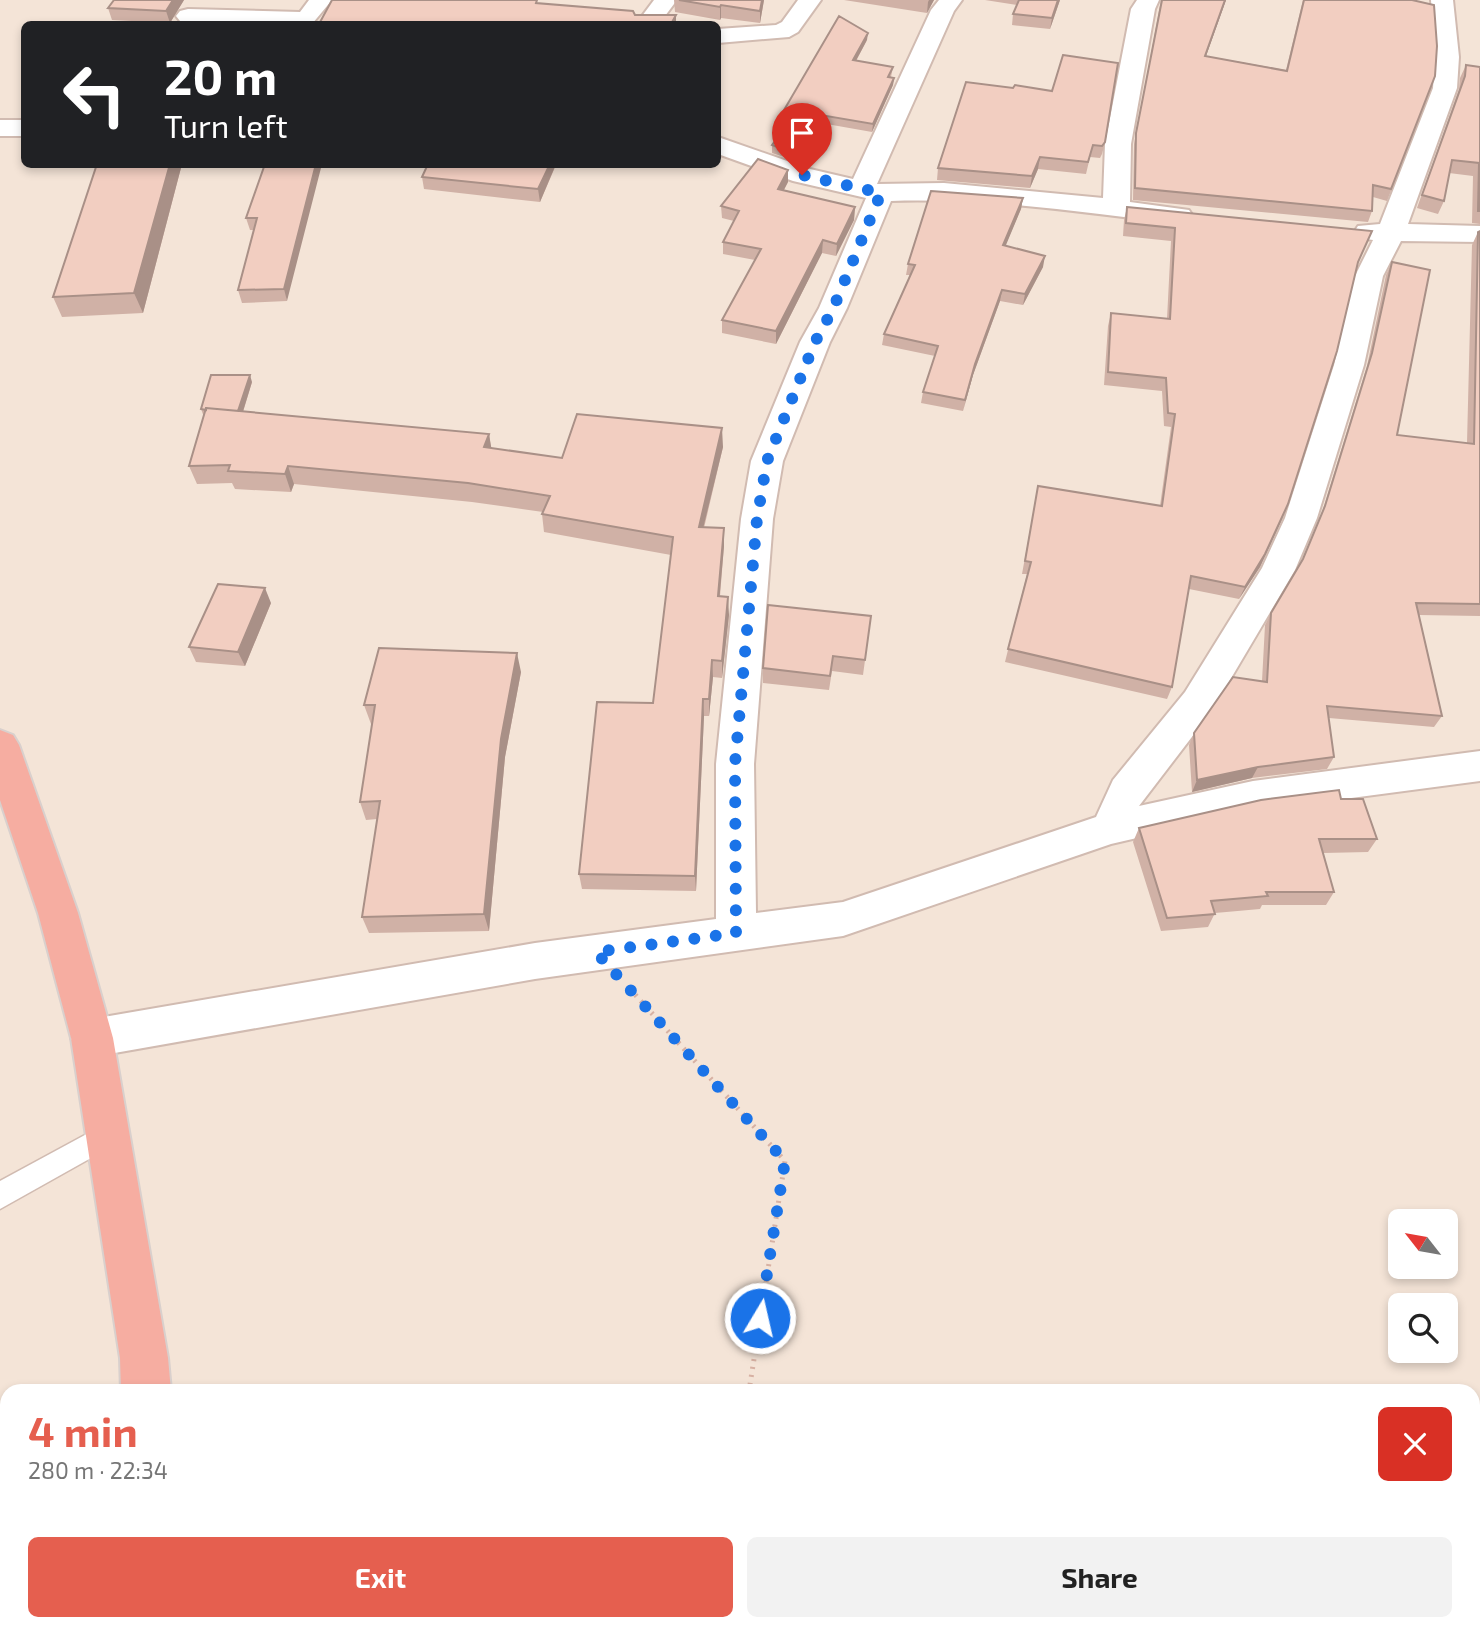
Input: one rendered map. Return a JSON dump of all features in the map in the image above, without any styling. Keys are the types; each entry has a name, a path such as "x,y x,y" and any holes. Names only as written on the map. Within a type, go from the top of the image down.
{"highway":[{"path":"0,745 13,819 58,912 92,1038 144,1358 146,1384"}],"street":[{"path":"202,0 188,16 306,19 321,0"},
{"path":"649,21 666,0"},
{"path":"721,36 781,32 790,27 810,0"},
{"path":"736,933 735,764 757,519 767,461 815,342 833,309 907,86 950,0"},
{"path":"1116,208 1118,144 1123,111 1143,9 1148,0"},
{"path":"1110,828 1126,791 1198,702 1278,570 1301,518 1349,365 1369,276 1390,234 1445,88 1447,57 1436,5"},
{"path":"0,128 21,128"},
{"path":"721,146 802,175 872,191 944,191 1201,217"},
{"path":"1339,229 1390,234 1480,234"},
{"path":"92,1038 596,952 843,919 1110,828 1253,796 1480,766"}],"lane":[{"path":"0,1196 107,1135"}],"path":[{"path":"596,952 785,1161 750,1384"}],"shaded area":[{"path":"0,0 1480,0 1480,1384 0,1384"}],"building":[{"path":"114,0 173,0 166,11 108,8"},
{"path":"332,0 537,0 536,3 633,11 635,15 676,15 673,21 321,21"},
{"path":"679,0 762,0 760,11"},
{"path":"1019,0 1058,0 1052,18 1013,14"},
{"path":"1162,0 1225,0 1205,56 1287,71 1304,0 1412,0 1434,5 1437,46 1435,76 1391,189 1373,185 1372,211 1135,188 1136,133"},
{"path":"839,16 868,33 853,60 893,67 888,77 894,78 873,124 821,115 799,155 772,145 788,124 777,122"},
{"path":"1063,55 1118,63 1105,142 1102,146 1093,145 1088,162 1040,157 1032,176 938,168 966,82 1013,88 1015,85 1052,91"},
{"path":"1466,65 1480,67 1480,211 1479,163 1452,160 1444,201 1422,195 1465,76"},
{"path":"758,159 788,170 778,189 855,207 837,244 823,240 776,331 722,320 761,249 723,242 739,211 721,206"},
{"path":"96,168 169,168 134,293 53,297"},
{"path":"264,168 315,168 284,289 238,290 257,218 246,218"},
{"path":"426,168 548,168 538,189 422,177"},
{"path":"931,191 1023,198 1003,245 1045,256 1025,294 1002,290 965,400 923,392 938,346 884,334 915,265 908,264"},
{"path":"1127,207 1372,231 1358,262 1337,351 1288,504 1265,554 1245,587 1191,576 1172,687 1008,649 1031,562 1025,561 1038,486 1162,506 1175,414 1168,413 1166,378 1108,372 1111,313 1170,319 1175,228 1126,223"},
{"path":"1480,231 1480,604 1416,603 1442,716 1327,706 1334,757 1258,767 1197,780 1194,733 1233,677 1267,682 1271,613 1303,559 1325,506 1372,353 1392,262 1430,270 1397,435 1474,444"},
{"path":"211,375 250,375 238,411 201,409"},
{"path":"206,408 489,434 484,447 562,458 577,414 722,428 699,527 724,528 718,596 728,597 722,661 712,660 709,699 703,699 695,876 579,874 597,702 653,703 673,537 542,514 550,496 468,483 288,466 285,474 228,471 230,465 189,466"},
{"path":"218,584 265,588 238,652 189,647"},
{"path":"768,605 871,616 865,660 833,656 830,676 763,668"},
{"path":"379,648 517,653 501,739 484,914 362,917 380,801 360,802 375,705 364,705"},
{"path":"1339,790 1341,799 1363,799 1377,839 1319,839 1334,892 1266,892 1268,896 1211,901 1215,914 1167,918 1139,828 1261,800"}],"route":[{"path":"760,1318 785,1161 596,952 736,933 735,764 757,519 767,461 815,342 833,309 881,193 802,175"}]}
